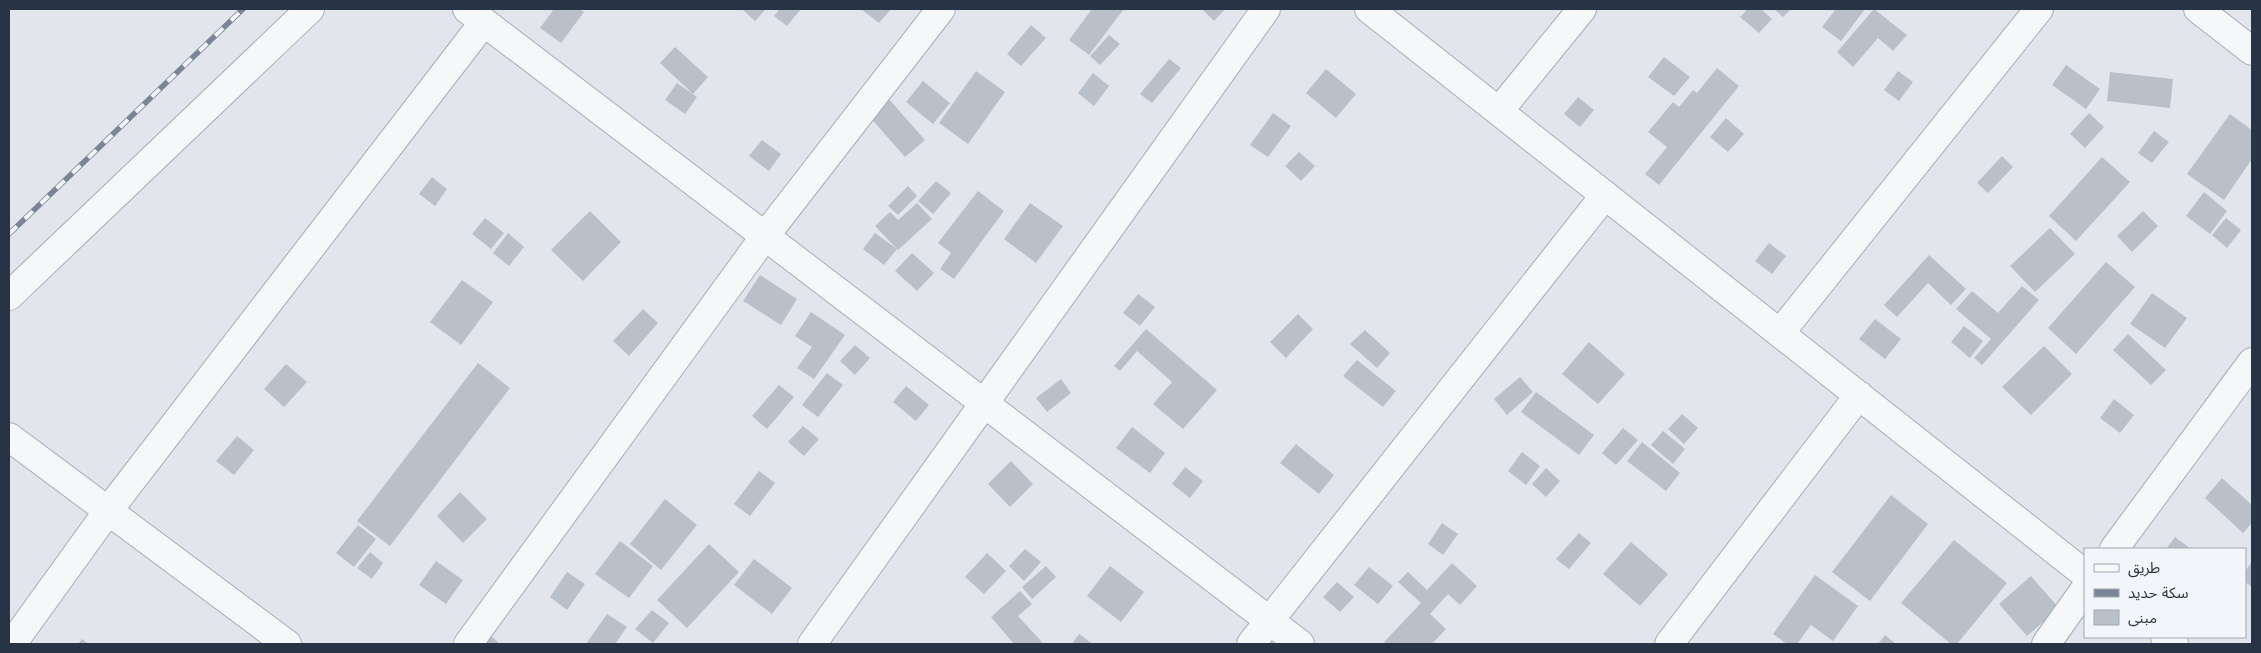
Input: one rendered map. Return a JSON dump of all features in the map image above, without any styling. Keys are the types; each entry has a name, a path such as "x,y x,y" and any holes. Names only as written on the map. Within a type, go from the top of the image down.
{"street":[{"path":"9,296 310,9"},
{"path":"468,644 765,236 941,9"},
{"path":"812,644 1266,9"},
{"path":"1369,9 2084,573"},
{"path":"1499,111 1582,9"},
{"path":"1780,333 2039,9"},
{"path":"2198,9 2252,51"},
{"path":"12,644 475,15 1300,644"},
{"path":"1251,644 1605,195"},
{"path":"2115,548 2252,362"},
{"path":"1669,644 1859,396"},
{"path":"9,437 287,644"},
{"path":"2046,644 2084,590"}],"building":[{"path":"554,9 579,9 584,12 561,43 540,28"},
{"path":"742,9 766,9 755,21"},
{"path":"780,9 801,9 787,26 774,16"},
{"path":"861,9 891,9 879,23"},
{"path":"1092,9 1124,9 1089,55 1069,40"},
{"path":"1202,9 1225,9 1214,21"},
{"path":"1748,9 1761,9 1772,19 1759,33 1740,17"},
{"path":"1774,9 1791,9 1783,17"},
{"path":"1836,9 1865,9 1841,41 1822,27"},
{"path":"1874,9 1907,35 1893,51 1878,38 1853,67 1837,52"},
{"path":"1031,25 1046,38 1021,66 1007,54"},
{"path":"1109,35 1120,44 1100,65 1090,56"},
{"path":"675,47 708,77 693,94 660,63"},
{"path":"1664,57 1690,77 1674,96 1648,77"},
{"path":"1169,59 1181,68 1152,103 1140,94"},
{"path":"2066,65 2100,89 2086,109 2052,85"},
{"path":"1717,68 1739,86 1659,185 1645,174 1667,147 1648,132 1673,102 1679,107 1693,90 1697,93"},
{"path":"1326,69 1356,94 1336,118 1306,93"},
{"path":"976,71 1005,92 968,144 939,123"},
{"path":"1898,71 1913,82 1899,101 1884,90"},
{"path":"2110,72 2173,79 2170,108 2107,101"},
{"path":"1093,73 1109,86 1094,106 1078,93"},
{"path":"923,81 950,103 933,124 906,102"},
{"path":"677,83 697,97 685,114 665,100"},
{"path":"1578,97 1594,110 1580,127 1564,114"},
{"path":"888,98 925,140 905,157 868,115"},
{"path":"1273,113 1291,126 1268,157 1250,145"},
{"path":"2089,113 2104,127 2085,148 2070,134"},
{"path":"2230,114 2252,130 2252,159 2224,200 2187,174"},
{"path":"1726,118 1744,134 1728,152 1710,137"},
{"path":"2154,131 2169,142 2152,163 2138,153"},
{"path":"762,140 781,154 769,171 749,156"},
{"path":"1299,152 1315,166 1301,181 1285,166"},
{"path":"2002,156 2013,167 1988,193 1977,183"},
{"path":"2102,157 2130,182 2076,241 2049,216"},
{"path":"432,177 447,189 435,206 419,194"},
{"path":"936,181 951,193 933,214 918,201"},
{"path":"908,186 917,196 898,215 888,206"},
{"path":"978,191 1004,211 954,279 940,269 951,253 938,243"},
{"path":"2204,192 2227,211 2210,234 2186,216"},
{"path":"917,203 932,219 898,250 875,226 890,212 898,220"},
{"path":"1030,203 1063,226 1036,263 1004,239"},
{"path":"590,211 621,242 583,281 551,250"},
{"path":"2143,211 2158,226 2132,252 2117,236"},
{"path":"485,218 504,233 491,249 472,234"},
{"path":"2226,218 2241,230 2227,248 2212,235"},
{"path":"2050,228 2075,254 2035,292 2010,266"},
{"path":"508,233 524,247 509,266 493,253"},
{"path":"875,233 897,249 884,265 863,249"},
{"path":"1769,243 1786,256 1772,274 1755,261"},
{"path":"912,253 934,273 917,291 895,271"},
{"path":"1929,255 1966,289 1951,305 1928,283 1897,317 1884,305"},
{"path":"2106,262 2135,287 2076,354 2048,328"},
{"path":"760,275 797,299 781,325 743,301"},
{"path":"462,280 493,302 461,345 430,322"},
{"path":"2022,286 2039,300 1982,365 1974,358 1991,339 1956,309 1972,291 1998,313"},
{"path":"2152,293 2187,318 2165,348 2130,324"},
{"path":"1138,294 1155,307 1140,326 1123,313"},
{"path":"643,309 658,323 629,356 613,341"},
{"path":"811,312 845,335 814,379 797,368 812,347 795,336"},
{"path":"1298,314 1313,329 1286,358 1270,342"},
{"path":"1875,319 1901,339 1885,359 1859,339"},
{"path":"1964,326 1983,341 1970,358 1951,342"},
{"path":"1146,329 1217,390 1183,429 1153,404 1172,382 1137,351 1120,371 1114,366"},
{"path":"1365,330 1390,353 1377,368 1350,344"},
{"path":"2128,334 2166,370 2151,385 2113,350"},
{"path":"1589,342 1625,374 1598,404 1562,374"},
{"path":"855,345 870,358 855,375 840,361"},
{"path":"2044,346 2072,374 2031,415 2002,387"},
{"path":"1357,360 1396,391 1383,407 1343,376"},
{"path":"478,363 510,388 390,546 357,521"},
{"path":"286,364 307,382 284,407 264,389"},
{"path":"827,373 843,385 818,417 802,405"},
{"path":"1520,377 1533,392 1507,415 1494,399"},
{"path":"1061,379 1071,393 1047,412 1036,398"},
{"path":"779,385 794,397 767,429 752,416"},
{"path":"906,386 929,405 916,421 893,402"},
{"path":"1536,392 1594,435 1579,455 1521,412"},
{"path":"2114,399 2134,415 2120,433 2100,418"},
{"path":"1682,414 1698,428 1684,444 1668,429"},
{"path":"803,426 819,439 804,456 788,442"},
{"path":"1132,427 1165,453 1150,473 1116,448"},
{"path":"1623,428 1638,440 1616,465 1602,453"},
{"path":"1663,431 1685,449 1673,464 1651,445"},
{"path":"237,436 254,450 234,475 216,461"},
{"path":"1642,442 1680,473 1666,491 1627,461"},
{"path":"1296,444 1334,475 1319,494 1280,463"},
{"path":"1522,452 1540,466 1526,485 1508,471"},
{"path":"1011,461 1033,484 1010,507 988,484"},
{"path":"1185,467 1203,481 1190,498 1172,484"},
{"path":"1546,468 1560,481 1546,497 1532,484"},
{"path":"759,471 775,483 750,516 734,504"},
{"path":"2222,478 2252,505 2252,523 2243,533 2205,498"},
{"path":"460,492 487,519 463,543 437,516"},
{"path":"1891,495 1928,524 1870,601 1832,572"},
{"path":"665,499 697,525 661,570 630,544"},
{"path":"1442,523 1458,534 1443,555 1428,544"},
{"path":"358,525 376,539 354,567 336,553"},
{"path":"1579,533 1591,543 1569,569 1556,559"},
{"path":"2175,537 2190,548 2167,548"},
{"path":"1954,540 2007,583 1957,644 1951,644 1901,603"},
{"path":"620,541 653,566 629,598 595,574"},
{"path":"1631,542 1668,574 1640,606 1603,574"},
{"path":"709,544 739,572 687,628 657,600"},
{"path":"1025,549 1041,562 1024,581 1009,566"},
{"path":"370,552 383,563 372,579 357,568"},
{"path":"987,553 1006,571 984,594 965,577"},
{"path":"754,559 792,588 772,614 734,585"},
{"path":"436,561 463,580 446,604 419,585"},
{"path":"2252,561 2252,587 2246,583 2246,570"},
{"path":"1452,563 1477,586 1460,605 1448,594 1430,614 1446,629 1432,644 1386,644 1384,642 1421,603 1398,582 1408,572 1427,590"},
{"path":"1046,566 1056,577 1032,599 1022,587"},
{"path":"1110,566 1144,592 1121,622 1087,596"},
{"path":"1369,567 1393,586 1378,604 1354,585"},
{"path":"567,572 585,584 567,610 550,597"},
{"path":"1815,575 1858,606 1833,641 1811,625 1797,644 1787,644 1773,634"},
{"path":"2031,576 2059,608 2027,636 1999,604"},
{"path":"1337,582 1354,597 1340,612 1323,597"},
{"path":"1020,591 1032,604 1018,616 1042,642 1039,644 1014,644 991,617"},
{"path":"652,610 669,623 653,643 635,629"},
{"path":"607,614 627,627 615,644 586,644"},
{"path":"1079,634 1093,644 1072,644"},
{"path":"1885,635 1896,644 1878,644"},
{"path":"491,636 500,644 483,644"},
{"path":"82,639 89,644 78,644"}],"railway":[{"path":"9,234 243,9"}]}
